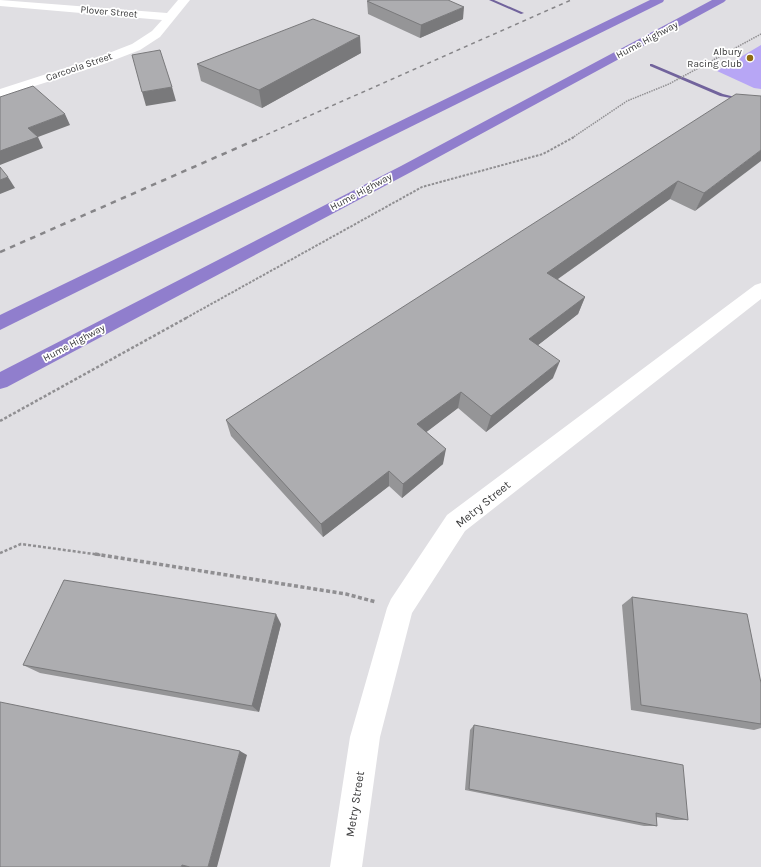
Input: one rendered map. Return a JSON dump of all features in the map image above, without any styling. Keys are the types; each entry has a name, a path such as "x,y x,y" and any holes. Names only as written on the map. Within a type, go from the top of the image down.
{"highway":[{"path":"0,323 659,0"},
{"name":"Hume Highway","path":"0,382 413,165 720,0"}],"street":[{"name":"Carcoola Street","path":"0,94 100,61 136,47 156,34 184,0"},
{"name":"Plover Street","path":"0,3 170,17"},
{"name":"Metry Street","path":"346,867 365,737 400,608 456,523 761,289"}],"path":[{"path":"0,420 422,187 543,154 561,145 627,101 669,84 761,34"},
{"path":"0,553 21,544 43,546 346,594 400,608"}],"shaded area":[{"name":"Albury Racing Club","path":"761,45 761,89 754,88 717,71"}],"building":[{"path":"448,0 464,7 421,25 367,1"},
{"path":"313,19 360,36 259,90 197,64"},
{"path":"160,50 172,87 142,92 132,55"},
{"path":"33,86 65,114 28,128 38,137 0,151 0,97"},
{"path":"736,94 761,96 761,150 704,193 678,181 547,273 585,297 529,339 560,361 491,416 461,392 417,424 446,449 403,484 389,471 321,524 226,420"},
{"path":"0,167 8,177 0,180"},
{"path":"64,580 276,614 252,706 23,665"},
{"path":"632,597 747,614 761,683 761,724 641,705"},
{"path":"0,702 240,751 208,867 190,867 182,865 181,867 0,867"},
{"path":"474,725 683,765 688,820 656,813 657,826 469,789"}],"waterway":[{"path":"491,0 522,13"},
{"path":"651,65 722,95 741,99"}],"railway":[{"path":"259,138 571,0"},
{"path":"0,252 262,137"}],"place":[{"name":"Albury Racing Club","path":"750,58"}]}
